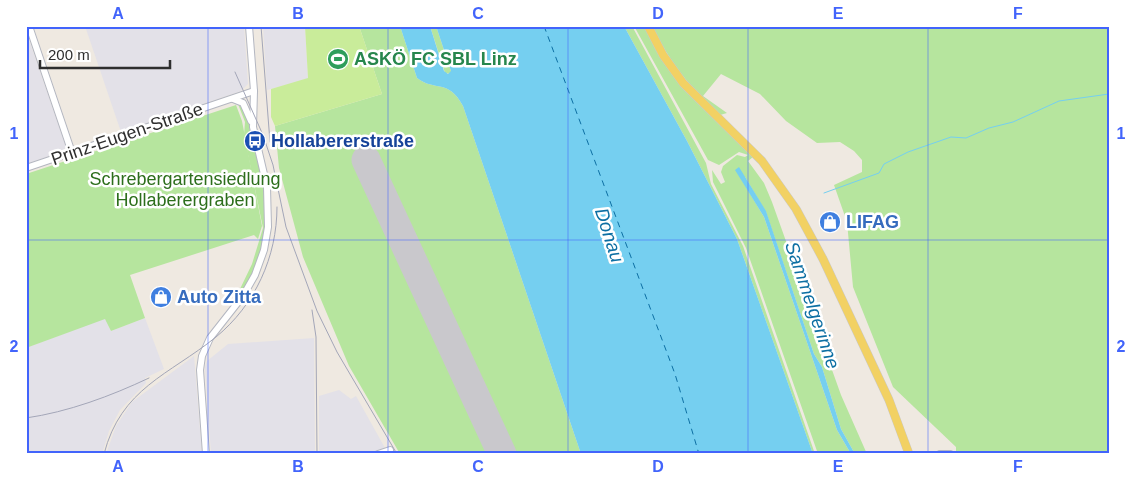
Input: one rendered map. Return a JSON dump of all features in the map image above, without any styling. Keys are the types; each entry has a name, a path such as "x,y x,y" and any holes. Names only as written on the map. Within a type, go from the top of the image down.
{"main road":[{"path":"648,26 664,55 683,83 762,161 796,208 823,259 895,414 909,454"}],"street":[{"path":"28,26 72,153"},
{"path":"249,26 254,91 253,127"},
{"name":"Prinz-Eugen-Straße","path":"26,168 254,91"},
{"path":"206,454 200,371 202,356 213,333 238,304 251,283 261,260 268,226 268,187 253,127 242,103 237,99 229,99"},
{"path":"378,454 390,450"},
{"path":"940,454 950,454"}],"shaded area":[{"path":"85,26 244,26 248,84 241,91 121,132"},
{"path":"263,26 305,26 308,79 267,90"},
{"path":"26,31 66,147 64,151 26,164"},
{"path":"105,318 111,331 145,318 164,369 145,378 146,383 120,410 109,431 102,454 26,454 26,348"},
{"path":"314,338 315,454 211,454 205,367 207,361 228,344"},
{"path":"194,356 202,454 106,454 116,426 132,402"},
{"path":"339,390 351,399 356,396 385,448 365,454 319,454 319,396"}],"green space":[{"name":"ASKÖ FC SBL Linz","path":"305,26 359,26 382,94 275,126 271,117 271,89 308,78"},
{"path":"359,26 400,26 417,78 452,92 463,106 581,454 400,454 349,366 303,257 279,168 275,126 382,94"},
{"path":"430,26 436,26 451,74 445,73"},
{"path":"624,26 632,26 706,163 711,184 743,246 815,454 813,454 737,239 687,141"},
{"path":"634,26 644,26 667,65 692,97 753,157 748,161 764,183 772,202 841,395 867,454 855,454 841,429 822,367 814,354 766,212 745,177 740,177 764,217 837,430 851,454 818,454 746,248 713,182 712,170 721,184 725,182 721,172 723,166 737,155 745,157 748,155 739,152 719,165 708,160"},
{"path":"652,26 1109,26 1109,454 956,454 956,447 893,387 853,287 847,222 834,185 862,172 862,160 854,151 840,142 817,143 786,121 760,94 721,74 703,96 727,113 720,115 682,74"},
{"path":"238,104 245,112 248,122 263,182 266,207 265,232 260,257 250,280 243,290 240,289 252,264 263,228 244,135 245,122"},
{"name":"Schrebergartensiedlung Hollaberergraben","path":"236,105 242,121 262,226 258,239 254,235 130,275 145,318 111,331 105,319 26,348 26,174"}],"water":[{"name":"Donau","path":"400,26 430,26 444,71 448,74 451,71 436,26 624,26 687,141 737,239 813,454 581,454 463,106 452,92 417,78"},
{"path":"739,167 766,211 814,354 822,367 841,429 855,454 851,454 837,430 764,217 735,170"}],"waterway":[{"path":"824,193 879,173 884,164 908,152 951,137 966,138 989,128 1013,122 1059,101 1109,94"}],"ferry route":[{"path":"544,26 675,374 699,454"}],"runway":[{"path":"366,160 502,454"}],"railway":[{"path":"261,26 270,142"},
{"path":"235,72 263,135 273,165 286,227 317,311 337,352 397,454"},
{"path":"104,454 112,432 122,413 135,398 164,373 216,337 242,310 261,279 268,262 276,226 277,207"},
{"path":"312,310 316,337 317,454"},
{"path":"26,418 58,412 89,403 149,378"}],"place":[{"name":"ASKÖ FC SBL Linz","path":"338,59"},
{"name":"Hollabererstraße","path":"255,141"},
{"name":"LIFAG","path":"830,222"},
{"name":"Auto Zitta","path":"161,297"}],"water label":[{"name":"Sammelgerinne","path":"813,305"}]}
